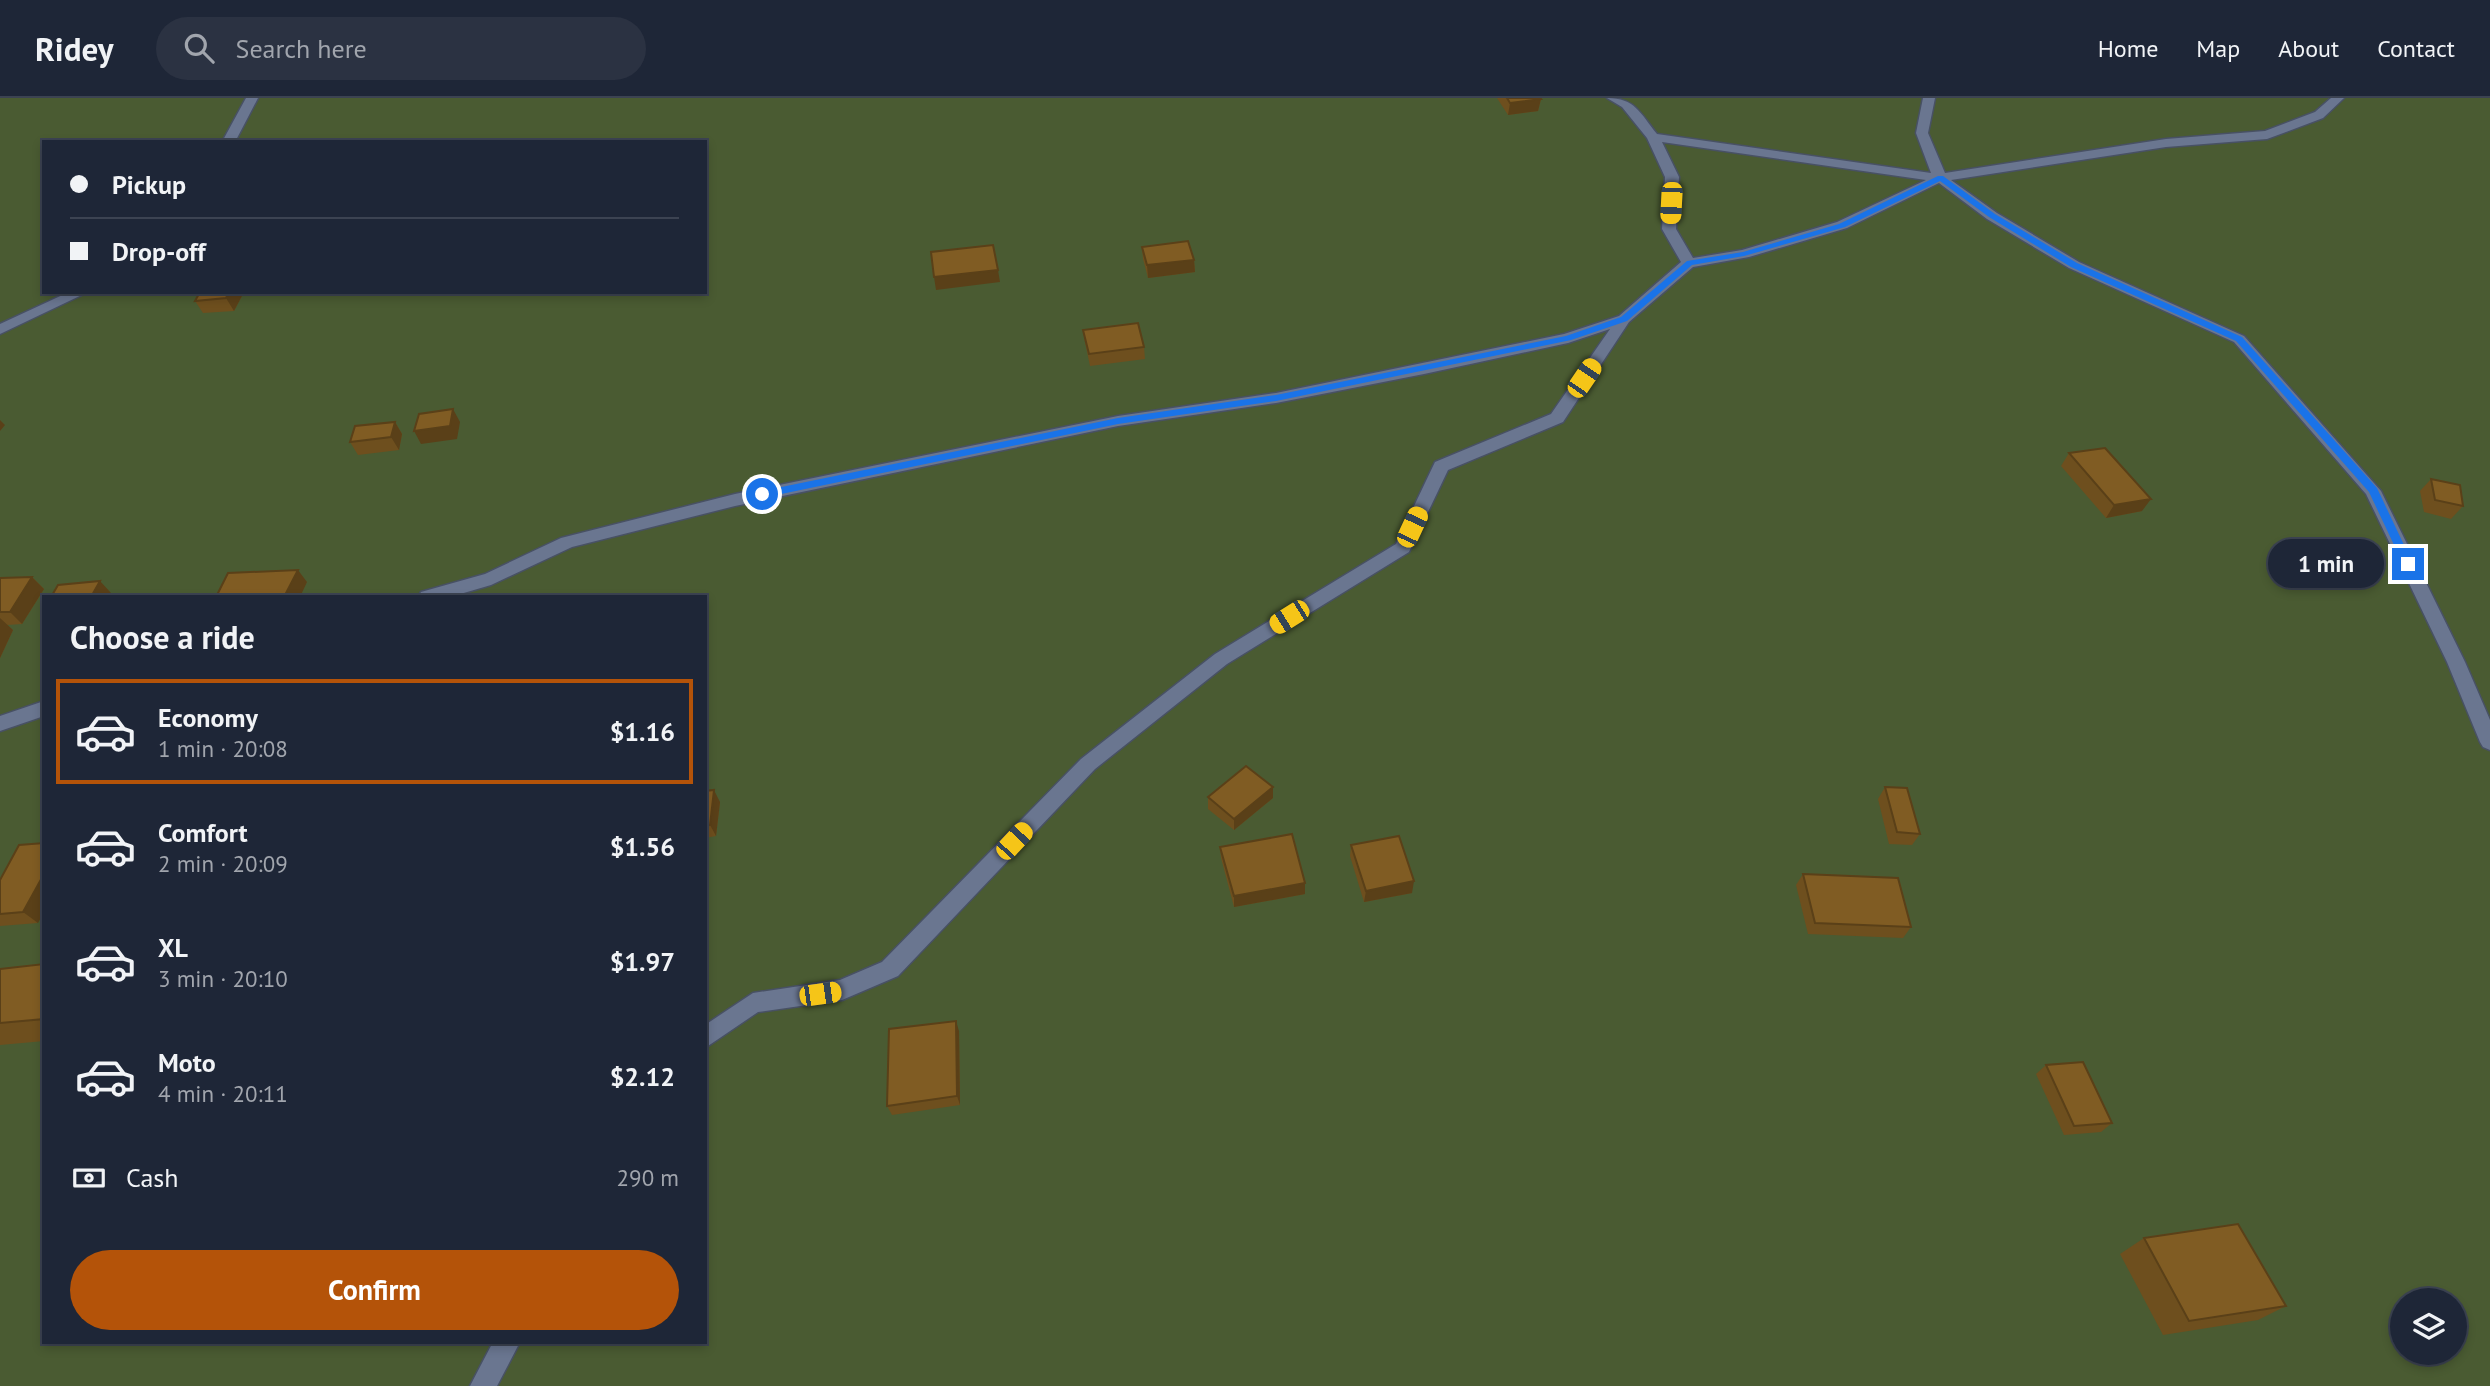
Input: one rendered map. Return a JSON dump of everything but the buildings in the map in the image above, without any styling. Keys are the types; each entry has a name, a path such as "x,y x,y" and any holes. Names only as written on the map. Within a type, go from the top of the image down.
{"street":[{"path":"230,140 252,98"},
{"path":"1613,98 1626,104 1653,137 1672,177 1669,229 1689,263"},
{"path":"1929,98 1922,133 1940,178 1992,216 2074,265 2239,339 2373,491 2456,662 2490,742"},
{"path":"1653,137 1940,178 2166,144 2267,135 2319,115 2338,98"},
{"path":"707,1037 753,1003 842,990 890,969 1088,764 1221,659 1403,548 1441,466 1557,418 1624,319 1689,263 1744,254 1842,225 1940,178"},
{"path":"0,330 77,294"},
{"path":"434,595 491,579 567,542 736,500 1118,421 1276,398 1424,369 1568,338 1624,319"},
{"path":"0,724 42,709"},
{"path":"483,1386 506,1344"}],"green space":[{"path":"0,98 2490,98 2490,1386 0,1386"}],"route":[{"path":"762,494 1118,421 1276,398 1568,338 1624,319 1689,263 1744,254 1842,225 1940,178 1992,216 2074,265 2239,339 2373,491 2408,564"}]}
